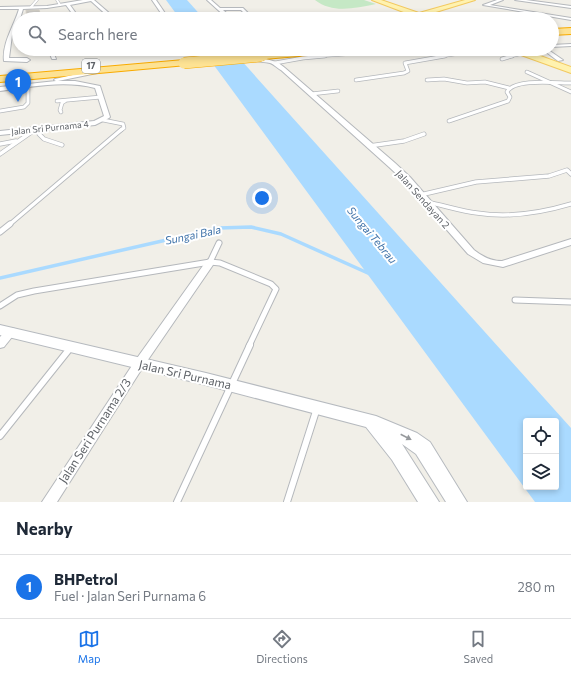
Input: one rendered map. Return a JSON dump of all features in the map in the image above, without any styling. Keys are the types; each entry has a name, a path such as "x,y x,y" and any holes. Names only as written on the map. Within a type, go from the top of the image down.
{"highway":[{"path":"559,32 571,31"},
{"path":"559,35 571,35"},
{"name":"17","path":"0,72 183,61 239,56"},
{"name":"17","path":"0,79 95,72 183,61"}],"main road":[{"path":"376,0 409,12"},
{"path":"423,12 457,0"},
{"path":"464,0 469,0"},
{"path":"442,12 472,0"},
{"path":"399,8 416,12"},
{"path":"534,56 569,68"}],"street":[{"path":"0,8 60,5 91,0 106,12"},
{"path":"154,0 162,12"},
{"path":"210,0 223,12"},
{"path":"501,0 485,5 524,12"},
{"path":"517,0 571,7"},
{"path":"67,4 73,12"},
{"path":"20,12 21,8"},
{"path":"220,9 242,9 245,12"},
{"path":"559,17 571,19"},
{"path":"12,31 6,60 27,60"},
{"path":"559,46 571,45"},
{"path":"252,56 255,60 274,63"},
{"path":"554,56 560,60"},
{"name":"Jalan Sendayan 2","path":"274,63 397,170 471,252 479,258 491,263 503,264 571,242"},
{"path":"0,90 42,84 95,72"},
{"name":"Jalan Sri Purnama 4","path":"0,134 95,123 107,117 98,88 90,85 42,84"},
{"name":"Jalan Seri Purnama 2/3","path":"48,502 139,364 210,262"},
{"name":"Jalan Sri Purnama","path":"4,335 71,347 370,421 410,439 423,448 456,502"},
{"path":"370,421 399,454 429,502"}],"lane":[{"path":"31,7 36,0"},
{"path":"57,0 60,5"},
{"path":"274,63 303,58 329,56"},
{"path":"356,80 404,73 408,71 404,66 405,63 447,56"},
{"path":"502,59 514,56"},
{"path":"527,72 548,83 571,92"},
{"path":"427,80 444,79 467,83 485,82 509,88 520,83 571,83"},
{"path":"0,111 24,107 28,103 28,86"},
{"path":"449,120 508,101 510,97 507,92 509,88"},
{"path":"311,94 338,91"},
{"path":"57,101 101,97"},
{"path":"61,112 60,110 62,103 65,101"},
{"path":"0,232 124,128 123,124 103,120"},
{"path":"0,154 36,130 44,139 62,145"},
{"path":"369,146 404,141 424,134"},
{"path":"0,144 22,139"},
{"path":"422,198 476,182 549,176 567,170 571,174"},
{"path":"422,198 482,214 518,214 552,209 571,204"},
{"path":"210,262 219,244"},
{"path":"0,306 17,295 34,291 210,262 220,263 271,284 276,289 177,502"},
{"path":"515,300 571,302"},
{"path":"0,436 71,347"},
{"path":"287,502 318,407"}],"green space":[{"path":"315,0 364,0 376,4 344,9 329,7"}],"water":[{"path":"166,0 187,0 198,12 175,12"},
{"name":"Sungai Tebrau","path":"207,56 237,56 571,428 571,502 535,502 526,490 559,490 559,418 523,418 523,486"}],"building":[{"path":"26,10 39,10 40,12 26,12"}],"waterway":[{"name":"Sungai Bala","path":"0,278 219,228 251,227 281,234 370,274"}],"place":[{"name":"BHPetrol","path":"18,102"}]}
